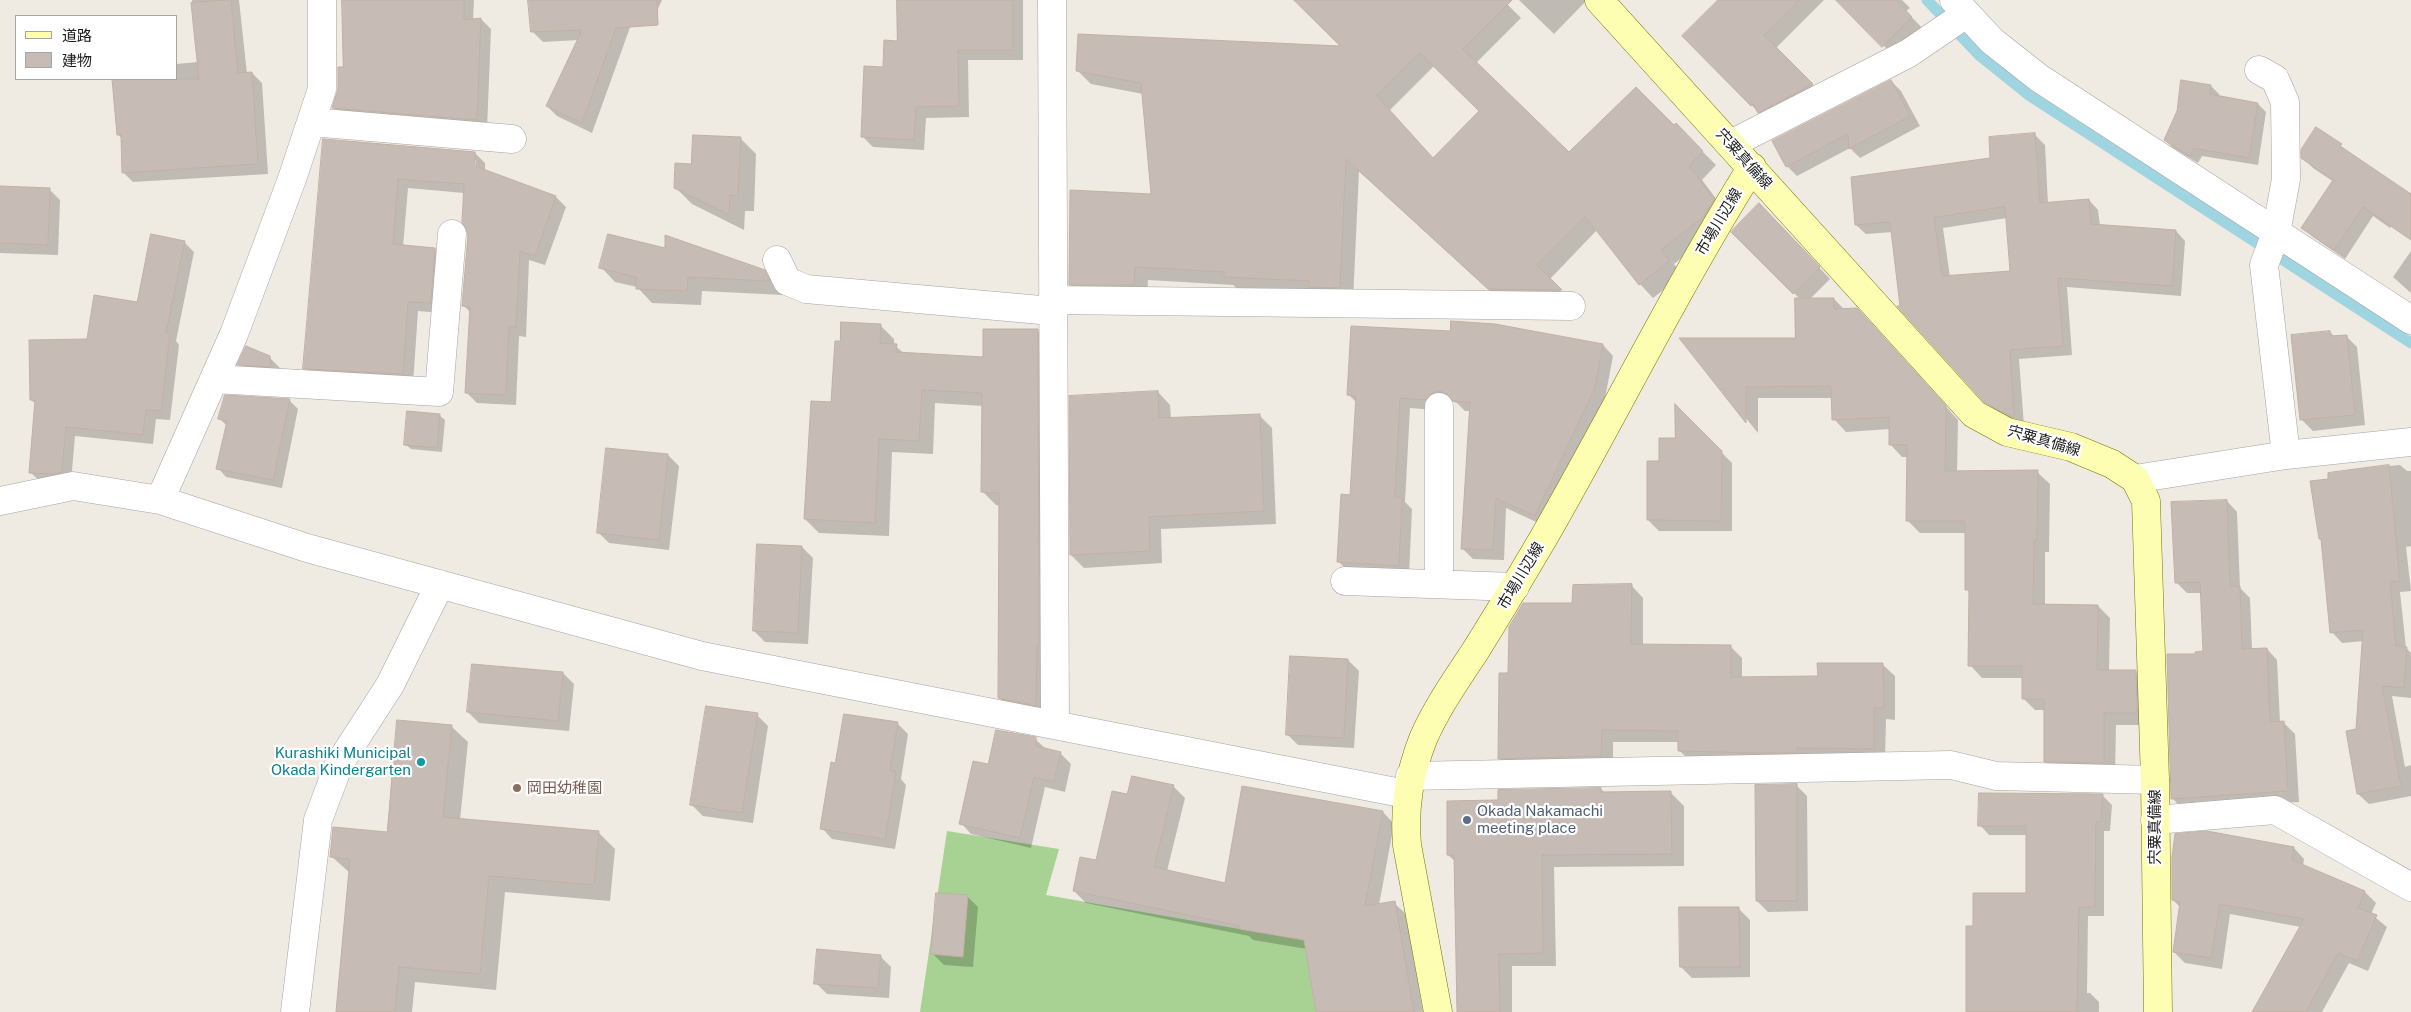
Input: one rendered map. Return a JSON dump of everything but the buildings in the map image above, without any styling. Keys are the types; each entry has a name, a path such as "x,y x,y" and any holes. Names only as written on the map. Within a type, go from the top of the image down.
{"main road":[{"name":"宍粟真備線","path":"1599,0 1974,414 2007,432 2071,448 2112,464 2135,479 2146,501 2155,780 2158,1012"},
{"name":"市場川辺線","path":"1438,1012 1407,845 1409,785 1424,738 1453,685 1515,587 1715,227 1752,168"}],"street":[{"path":"160,500 244,307 292,179 322,89 322,0"},
{"path":"1052,0 1052,305 1056,724"},
{"path":"1731,144 1909,53 1955,15 2271,246 2411,320"},
{"path":"2259,70 2275,79 2285,102 2286,179 2271,246 2286,454"},
{"path":"311,122 512,138"},
{"path":"214,379 439,392 452,234"},
{"path":"777,260 787,281 806,289 1052,305 1571,306"},
{"path":"1439,407 1439,584"},
{"path":"2135,479 2286,454 2411,442"},
{"path":"0,501 73,486 160,500 307,548 702,656 1056,724 1409,785 1951,765 1996,776 2155,780"},
{"path":"1345,581 1515,587"},
{"path":"294,1012 318,820 339,764 390,685 440,584"},
{"path":"2155,820 2275,810 2411,887"}],"green space":[{"path":"947,831 1059,849 1046,895 1262,933 1328,923 1343,1012 920,1012"}],"waterway":[{"path":"1927,0 1979,55 2030,96 2411,343"}],"place":[{"name":"Kurashiki Municipal Okada Kindergarten","path":"421,762"},
{"name":"岡田幼稚園","path":"517,788"},
{"name":"Okada Nakamachi meeting place","path":"1467,820"}]}
